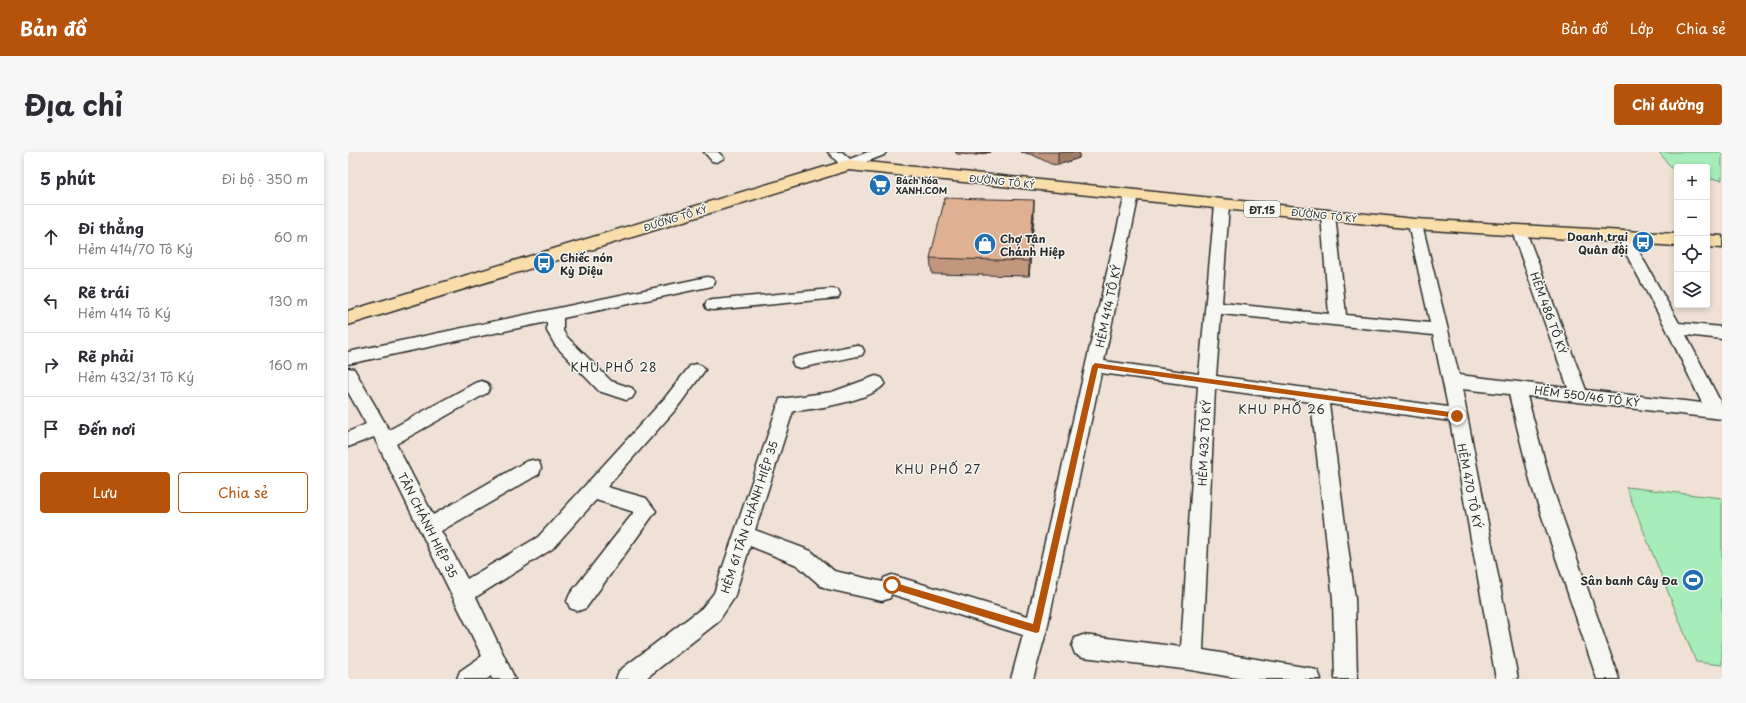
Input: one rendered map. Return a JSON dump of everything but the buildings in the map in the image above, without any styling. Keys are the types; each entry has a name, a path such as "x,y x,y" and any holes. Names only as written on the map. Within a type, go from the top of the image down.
{"main road":[{"name":"ĐƯỜNG TÔ KÝ","path":"348,318 848,165 1415,224 1674,240"},
{"path":"1710,242 1722,242"}],"street":[{"path":"835,152 848,165 873,154"},
{"name":"HẺM 414 TÔ KÝ","path":"1022,679 1036,629 1132,194"},
{"name":"HẺM 432 TÔ KÝ","path":"1191,659 1207,380 1222,205"},
{"path":"1328,216 1338,320"},
{"name":"HẺM 470 TÔ KÝ","path":"1415,224 1452,381 1457,416 1507,679"},
{"name":"HẺM 486 TÔ KÝ","path":"1519,231 1579,395"},
{"path":"1624,237 1719,412"},
{"path":"348,358 707,282"},
{"path":"712,305 832,294"},
{"path":"1213,308 1440,330"},
{"path":"555,315 555,331 561,341 605,386 626,393"},
{"path":"1674,328 1722,333"},
{"path":"800,362 856,351"},
{"path":"1095,366 1207,380 1457,416"},
{"path":"463,593 545,543 670,404 696,370"},
{"name":"TÂN CHÁNH HIỆP 35","path":"349,379 382,434 500,669"},
{"name":"HẺM 550/46 TÔ KÝ","path":"1452,381 1719,412"},
{"name":"HẺM 61 TÂN CHÁNH HIỆP 35","path":"627,679 704,620 719,606 723,598 786,404 827,401 852,394 876,383"},
{"path":"348,440 382,434 481,388"},
{"path":"1516,388 1541,484 1608,679"},
{"path":"1319,396 1344,598 1346,679"},
{"path":"428,528 532,468"},
{"path":"578,601 646,511 640,504 593,491"},
{"path":"743,534 804,558 828,579 887,588 1036,629"},
{"path":"1083,646 1191,659 1310,679"},
{"path":"468,679 500,669"}],"green space":[{"path":"1659,152 1722,152 1722,180 1710,179 1710,164 1674,164 1674,171"},
{"name":"Sân banh Cây Đa","path":"1626,487 1722,498 1722,665 1696,662"}],"place":[{"name":"Bách hóa XANH.COM","path":"880,185"},
{"name":"Doanh trại Quân đội","path":"1643,242"},
{"name":"Chợ Tân Chánh Hiệp","path":"985,244"},
{"name":"Chiếc nón Kỳ Diệu","path":"544,263"},
{"name":"Sân banh Cây Đa","path":"1693,580"}],"district":[{"name":"KHU PHỐ 28","path":"614,367"},
{"name":"KHU PHỐ 26","path":"1282,409"},
{"name":"KHU PHỐ 27","path":"938,469"}],"route":[{"path":"892,585 1036,629 1095,366 1207,380 1457,416"}]}
